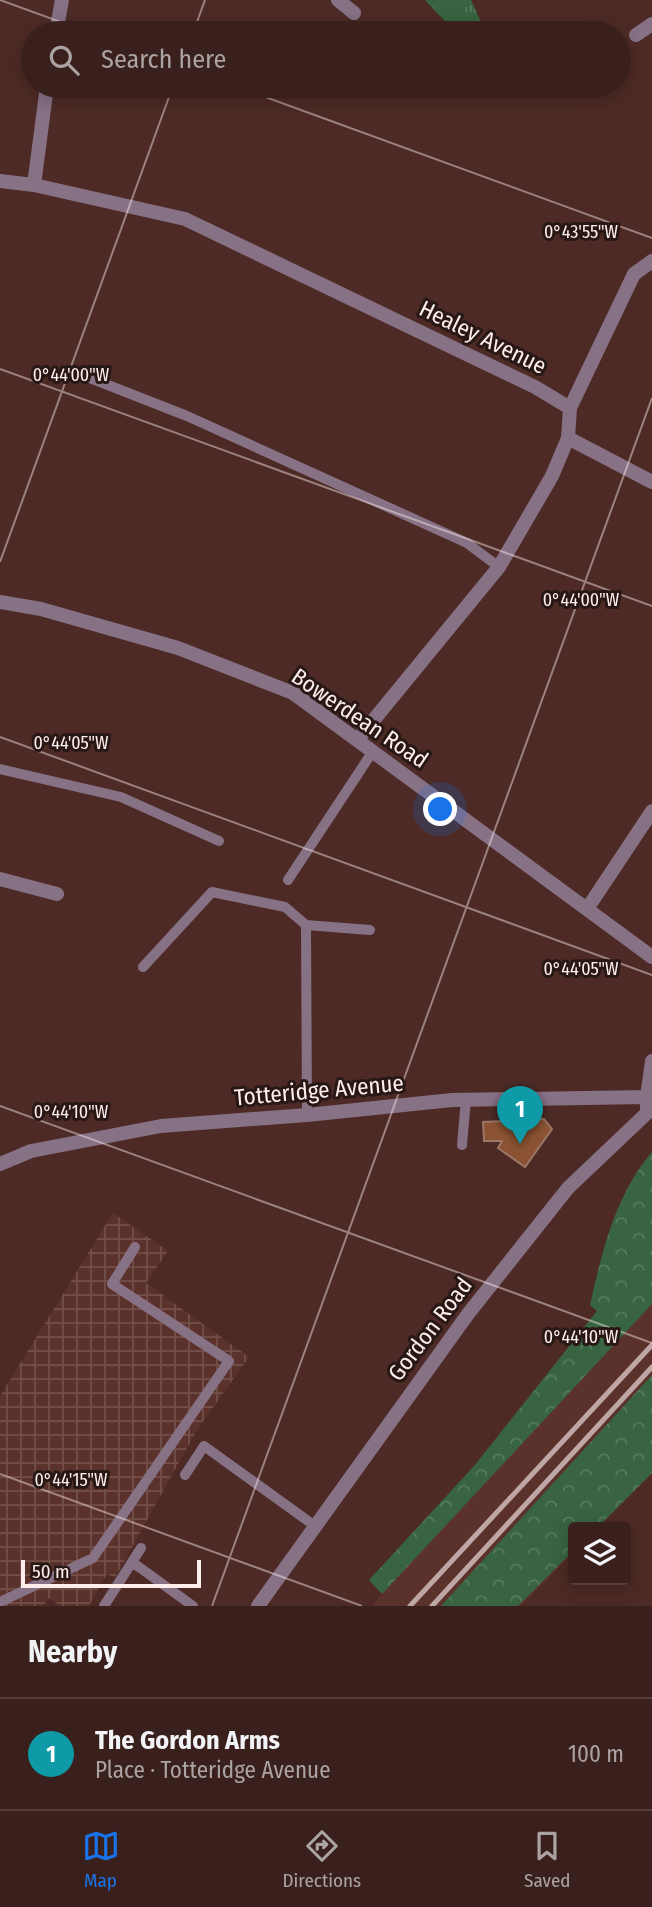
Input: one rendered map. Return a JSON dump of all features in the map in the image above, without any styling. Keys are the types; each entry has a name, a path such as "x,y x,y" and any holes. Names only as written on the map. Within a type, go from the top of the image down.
{"street":[{"path":"58,21 62,0"},
{"path":"338,0 354,13"},
{"path":"636,35 652,24"},
{"path":"34,185 45,98"},
{"name":"Healey Avenue","path":"0,181 34,185 186,219 535,387 570,408"},
{"path":"358,739 499,567 552,476 568,438 570,408 634,274 652,261"},
{"path":"568,438 652,482"},
{"name":"Bowerdean Road","path":"0,602 41,608 178,648 293,693 652,957"},
{"path":"587,909 652,811"},
{"path":"0,879 57,894"},
{"path":"649,1098 652,1061"},
{"name":"Totteridge Avenue","path":"0,1164 32,1152 161,1126 466,1099 649,1098"},
{"name":"Gordon Road","path":"258,1606 468,1314 568,1188 647,1113 649,1098"}],"lane":[{"path":"90,378 187,416 467,543 499,567"},
{"path":"288,880 373,751"},
{"path":"0,769 121,797 219,841"},
{"path":"143,967 212,892 285,907 306,925 370,930"},
{"path":"306,925 307,1115"},
{"path":"462,1145 466,1099"},
{"path":"0,1602 93,1558 229,1361 111,1284 135,1247"},
{"path":"185,1475 204,1446 315,1526"},
{"path":"104,1606 141,1548"},
{"path":"132,1562 193,1606"}],"shaded area":[{"path":"652,1152 652,1474 604,1522 568,1522 568,1558 521,1606 372,1606 382,1594 372,1583 474,1466 597,1311 590,1305"},
{"path":"113,1213 168,1251 146,1283 249,1357 197,1430 115,1578 107,1574 89,1606 60,1606 49,1598 43,1606 0,1606 0,1396"}],"green space":[{"path":"425,0 471,0 481,21 445,21"},
{"path":"652,1152 652,1304 382,1594 369,1580 474,1466 597,1311 590,1305 612,1225 628,1187"},
{"path":"652,1375 652,1473 603,1522 568,1522 568,1556 518,1606 441,1606"}],"building":[{"path":"544,1119 552,1129 525,1167 498,1148 502,1141 484,1141 483,1122"}],"railway":[{"path":"410,1606 652,1345"},
{"path":"432,1606 652,1367"}],"place":[{"name":"The Gordon Arms","path":"520,1144"}]}
